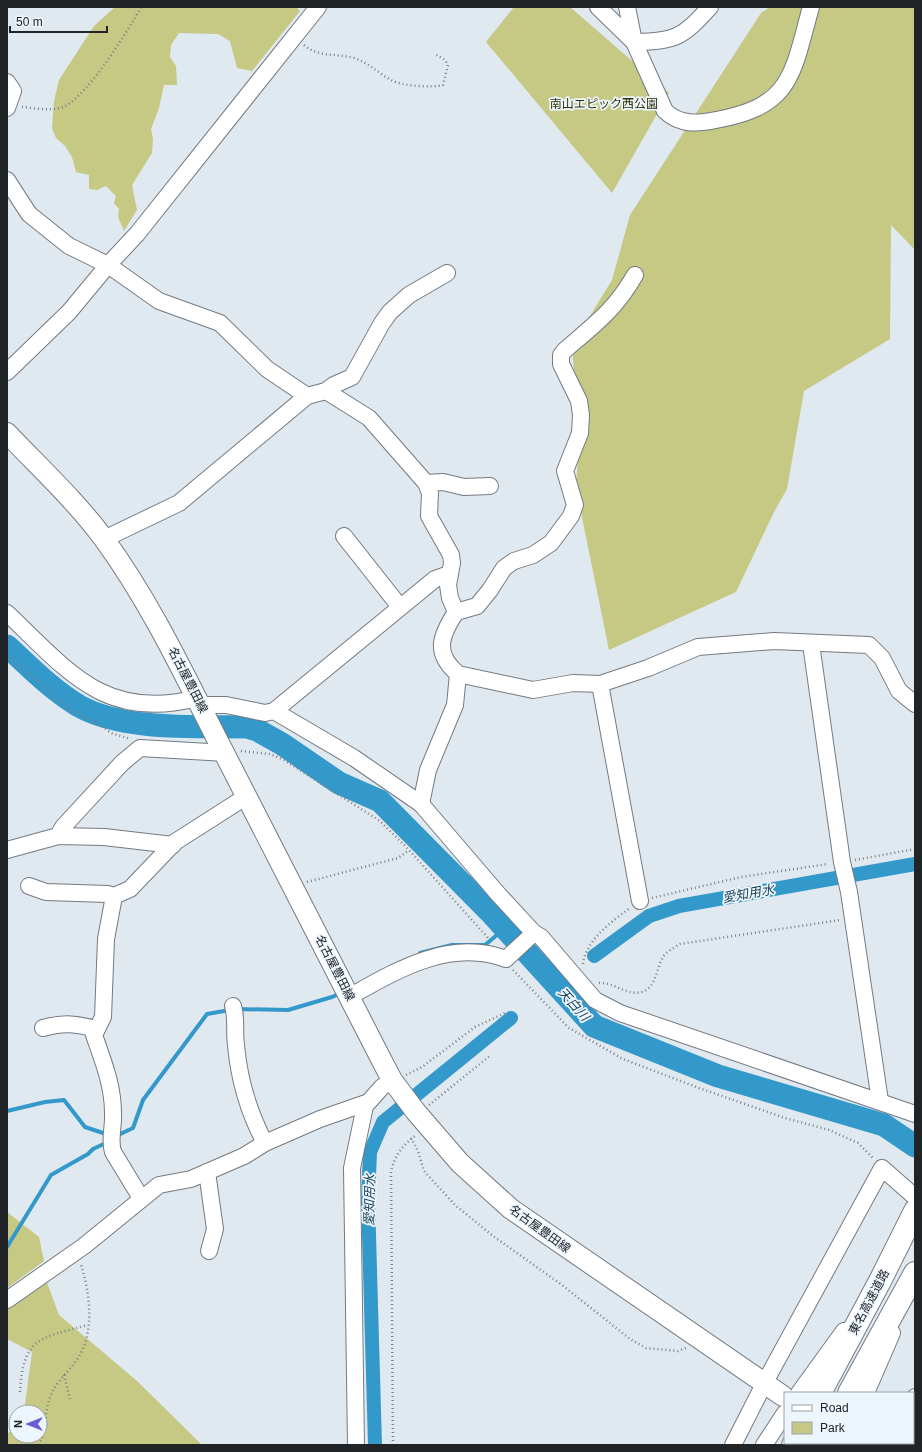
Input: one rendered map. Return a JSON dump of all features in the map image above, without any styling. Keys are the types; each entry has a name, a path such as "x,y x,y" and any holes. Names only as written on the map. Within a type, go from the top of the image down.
{"highway":[{"name":"東名高速道路","path":"821,1392 913,1216"},
{"path":"850,1392 915,1273"}],"main road":[{"name":"名古屋豊田線","path":"7,433 79,508 104,539 140,594 173,649 222,748 395,1083 421,1117 460,1163 511,1209 784,1398"}],"street":[{"path":"7,372 69,312 108,265 137,234 318,7"},
{"path":"598,7 634,42 660,42 675,38 695,24 710,7"},
{"path":"627,7 634,42 665,111 674,119 700,124 741,116 764,106 774,98 790,79 811,7"},
{"path":"7,82 13,91 8,107"},
{"path":"7,180 29,214 69,246 108,265 160,301 220,322 267,369 307,396"},
{"path":"104,539 179,504 307,396 326,391 334,385 352,377 382,323 398,304 409,295 447,273"},
{"path":"635,275 618,302 604,317 561,355 562,370 579,401 581,415 580,433 565,471 575,504 571,516 551,543 533,555 514,561 504,568 490,590 477,606 456,612 444,631 442,639 442,649 450,667 458,674 533,690 573,683 600,684 648,668 698,647 774,641 811,644 869,645 882,658 899,692 915,704"},
{"path":"326,391 369,418 426,483 430,493 429,516 451,555 452,563 448,585 450,598 456,612"},
{"path":"426,483 443,482 464,487 490,486"},
{"path":"344,536 400,607"},
{"path":"7,613 66,670 97,691 112,697 142,704 226,705 264,713 274,711 435,579 449,574"},
{"path":"811,644 842,862 880,1101"},
{"path":"421,804 428,770 455,705 458,674"},
{"path":"600,684 640,901"},
{"path":"274,711 354,758 421,804 498,894 534,933 541,937 584,990 595,1000 620,1013 880,1101 906,1112 915,1113"},
{"path":"58,836 63,827 122,763 136,750 143,747 222,748"},
{"path":"29,886 46,892 108,894 114,896 130,889 173,845 247,796"},
{"path":"7,850 58,836 104,837 173,845"},
{"path":"114,896 106,939 103,1017 94,1035 109,1078 112,1096 113,1113 111,1139 113,1152 141,1198"},
{"path":"349,996 414,963 448,953 501,957 534,933"},
{"path":"233,1006 236,1016 236,1045 244,1089 250,1113 264,1143"},
{"path":"43,1028 60,1023 70,1023 97,1029"},
{"path":"356,1445 352,1168 354,1148 365,1106 382,1087 395,1083"},
{"path":"7,1300 84,1246 120,1218 141,1198 159,1185 191,1179 244,1156 264,1143 320,1118 366,1103 365,1106"},
{"path":"733,1445 764,1384 882,1168 915,1197"},
{"path":"207,1172 215,1229 209,1251"},
{"path":"796,1392 880,1281"},
{"path":"866,1392 915,1283"},
{"path":"764,1445 784,1410"}],"path":[{"path":"8,107 57,109 76,99 115,50 141,7"},
{"path":"295,37 317,53 354,58 375,67 391,80 400,84 437,87 443,85 448,64 445,60 435,54"},
{"path":"7,654 71,710 111,732 134,740 143,747"},
{"path":"222,748 270,754 284,760 380,821 409,850 493,944 501,957 511,968 569,1028 623,1059 713,1093 829,1130 858,1143 882,1168"},
{"path":"573,976 582,967 584,954 611,921 640,901 741,876 842,862 915,848"},
{"path":"293,886 398,858 409,850"},
{"path":"584,990 591,984 602,983 613,985 632,992 640,993 648,990 653,984 656,973 664,957 669,951 680,944 852,918"},
{"path":"395,1083 408,1073 422,1067 475,1027 507,1012"},
{"path":"393,1445 391,1171 395,1158 411,1138 421,1117 491,1055"},
{"path":"411,1138 418,1151 424,1171 455,1205 493,1236 562,1285 630,1339 646,1348 678,1352 687,1347 696,1338"},
{"path":"39,1445 44,1435 47,1408 51,1394 57,1383 79,1357 84,1346 88,1325 89,1302 87,1283 81,1264 72,1253"},
{"path":"20,1392 23,1362 28,1352 36,1343 88,1325"},
{"path":"64,1375 70,1399"}],"green space":[{"path":"115,7 296,7 300,11 252,71 237,68 230,41 218,34 179,33 171,45 170,57 176,66 177,85 164,85 159,108 151,129 153,139 152,153 132,185 137,210 124,231 118,217 119,209 114,203 116,196 106,186 97,190 89,189 89,175 76,172 72,157 65,146 56,138 52,128 54,101 59,80 94,26"},
{"name":"南山エピック西公園","path":"514,7 570,7 669,93 612,193 486,42"},
{"path":"770,7 915,7 915,250 891,225 890,339 804,391 787,489 774,512 736,592 609,650 576,488 579,443 572,345 612,280 630,215 761,13"},
{"path":"7,1212 39,1237 44,1261 7,1288"},
{"path":"46,1280 59,1315 137,1381 202,1445 7,1445 8,1433 8,1444 48,1444 48,1404 25,1404 32,1352 7,1339 7,1307"}],"waterway":[{"name":"天白川","path":"7,646 69,700 97,714 117,720 161,726 247,727 257,730 282,744 339,783 380,801 492,914 594,1026 718,1076 884,1125 915,1146"},
{"name":"愛知用水","path":"594,956 649,916 679,906 915,864"},
{"path":"420,953 452,945 485,945 504,929"},
{"path":"236,1009 288,1010 341,993"},
{"path":"116,1136 133,1128 143,1100 207,1014 230,1010"},
{"name":"愛知用水","path":"375,1445 368,1200 370,1152 383,1122 511,1018"},
{"path":"7,1111 45,1102 64,1100 85,1127 109,1135"},
{"path":"7,1247 51,1175 88,1154 93,1149 108,1142"}]}
